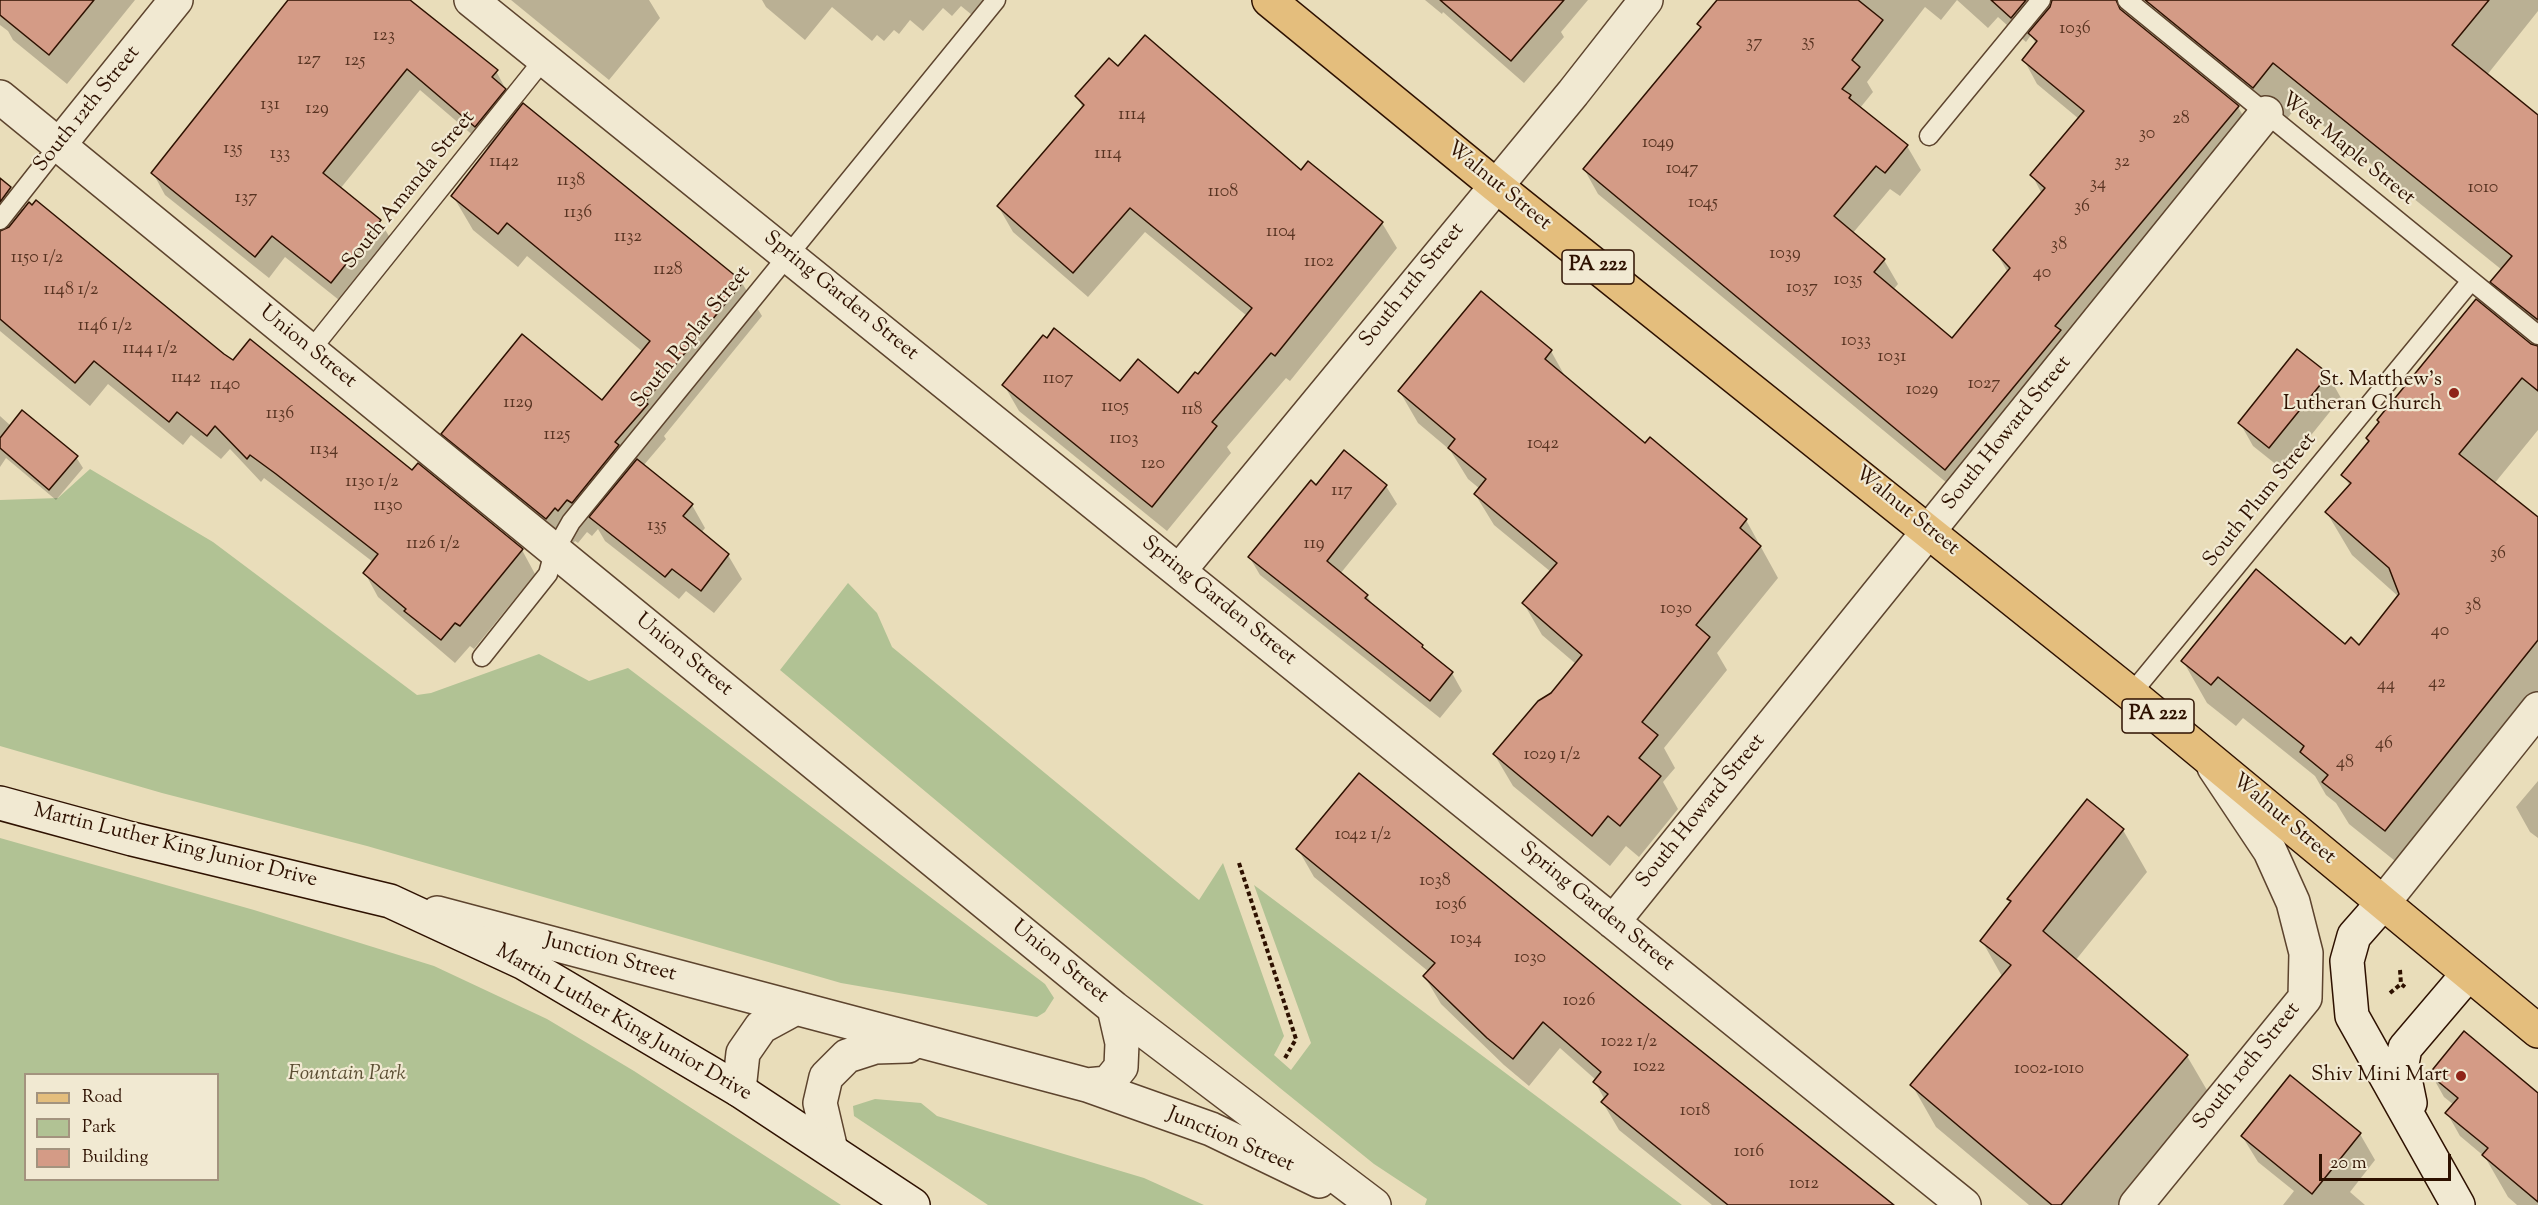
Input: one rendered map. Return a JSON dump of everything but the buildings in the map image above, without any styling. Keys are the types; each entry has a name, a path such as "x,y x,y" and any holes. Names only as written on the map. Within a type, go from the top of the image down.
{"main road":[{"name":"Walnut Street","path":"1269,0 1495,185 2131,694 2538,1031"}],"street":[{"name":"South 12th Street","path":"59,145 176,0"},
{"name":"Spring Garden Street","path":"471,0 1964,1205"},
{"name":"South 11th Street","path":"1179,571 1573,93 1646,0"},
{"name":"Union Street","path":"0,97 1114,1008 1374,1205"},
{"name":"South Howard Street","path":"1613,922 2266,113"},
{"path":"2352,1016 2347,962 2354,936 2538,709"},
{"name":"South 10th Street","path":"2136,1205 2305,998 2306,953 2293,902 2270,851 2206,756"},
{"name":"Martin Luther King Junior Drive","path":"0,803 132,839 390,901 524,963 739,1090 913,1205"},
{"name":"Junction Street","path":"390,901 1087,1086 1211,1129 1369,1205"},
{"path":"2418,1134 2402,1065 2405,1048 2468,974"},
{"path":"2305,998 2334,1002 2352,1016 2458,1205"},
{"path":"739,1090 743,1053 761,1027 796,1008"},
{"path":"1087,1086 1108,1083 1121,1067 1122,1043 1114,1008"},
{"name":"Junction Street","path":"831,1150 820,1103 826,1077 847,1056 875,1047 930,1045"}],"lane":[{"name":"South Poplar Street","path":"482,657 548,574 554,552 571,522 996,0"},
{"path":"1929,136 2041,0"},
{"name":"West Maple Street","path":"2127,0 2538,335"},
{"name":"South Amanda Street","path":"310,351 544,59"},
{"name":"South 12th Street","path":"0,220 59,145"},
{"name":"South Plum Street","path":"2131,694 2471,281"}],"path":[{"path":"1239,863 1296,1039 1285,1058"},
{"path":"2400,965 2401,984 2413,993"}],"green space":[{"path":"90,469 213,542 417,695 431,693 539,654 589,681 628,668 1045,984 1054,998 1045,1012 1037,1017 841,983 367,846 162,793 0,746 0,500 58,498"},
{"path":"848,583 877,613 892,647 1199,900 1223,863 1284,1036 1274,1055 1291,1070 1311,1043 1254,885 1682,1205 1425,1205 1427,1199 1374,1164 1280,1088 780,670"},
{"name":"Fountain Park","path":"0,838 254,910 434,966 547,1019 634,1071 841,1205 0,1205"},
{"path":"875,1099 921,1103 937,1116 1144,1178 1204,1205 988,1205 854,1116 853,1106"}],"place":[{"name":"St. Matthew's Lutheran Church","path":"2454,393"},
{"name":"Shiv Mini Mart","path":"2461,1076"}]}
